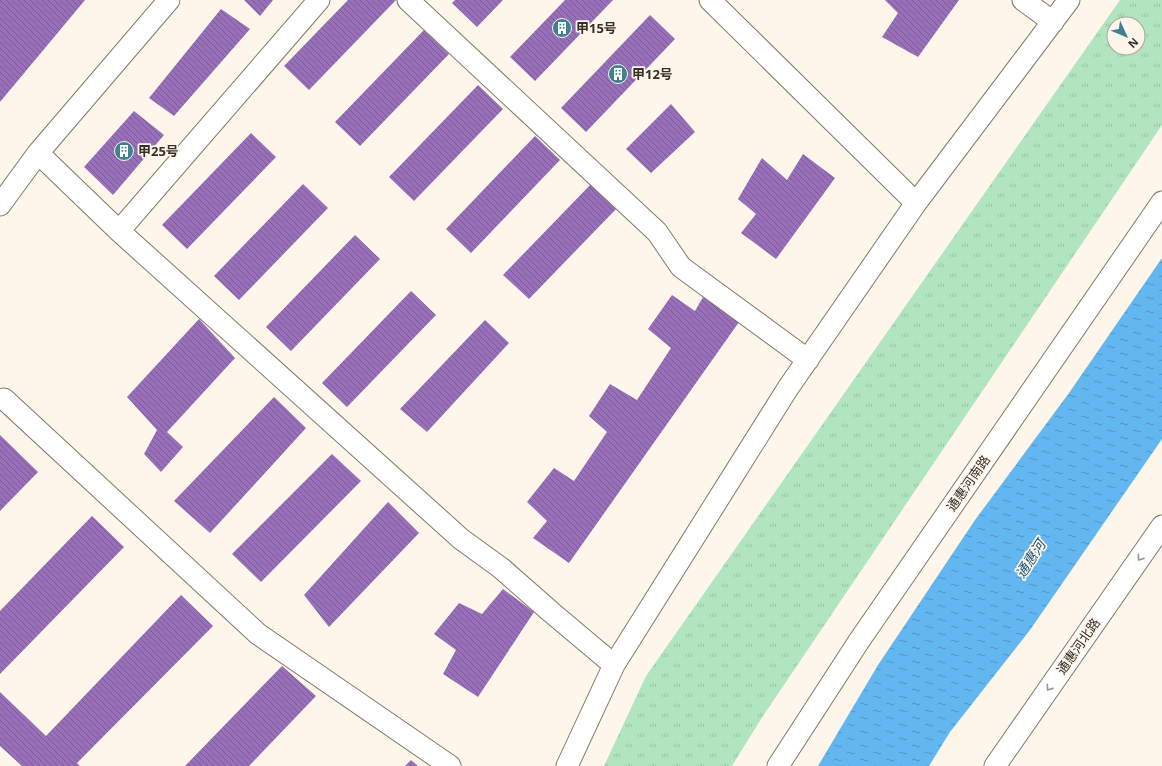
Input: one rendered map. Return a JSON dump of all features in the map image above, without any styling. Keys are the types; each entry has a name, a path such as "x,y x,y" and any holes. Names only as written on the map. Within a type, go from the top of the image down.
{"street":[{"path":"0,205 38,152 168,0"},
{"path":"119,231 319,0"},
{"path":"408,0 657,232 681,268 808,360"},
{"path":"710,0 916,202"},
{"path":"1023,0 1053,22"},
{"path":"567,766 614,665 784,394 916,202 1069,0"},
{"path":"38,152 119,231 461,539 501,568 614,665"},
{"name":"通惠河南路","path":"778,766 859,641 1162,202"},
{"path":"4,399 258,634 450,766"},
{"name":"通惠河北路","path":"995,766 1162,526"}],"green space":[{"path":"1120,0 1162,0 1162,125 761,719 732,766 604,766 646,676 1106,20 1106,56 1146,56 1146,16 1109,16"}],"water":[{"name":"通惠河","path":"1162,258 1162,439 1030,630 950,732 929,766 818,766 878,665 975,520 1069,393"}],"building":[{"path":"0,0 85,0 0,102"},
{"path":"244,0 273,0 260,16"},
{"path":"348,0 396,0 309,90 284,66"},
{"path":"455,0 503,0 477,27 452,3"},
{"name":"甲15号","path":"565,0 613,0 535,81 510,57"},
{"path":"885,0 959,0 918,57 882,37 898,13"},
{"path":"221,9 250,29 174,116 149,98"},
{"name":"甲12号","path":"650,15 675,39 586,132 561,108"},
{"path":"424,30 449,54 360,146 335,122"},
{"path":"478,85 503,109 414,201 389,177"},
{"path":"671,104 695,132 651,173 626,149"},
{"name":"甲25号","path":"134,111 164,135 113,195 84,167"},
{"path":"251,133 276,157 187,249 162,225"},
{"path":"535,136 560,160 471,253 446,229"},
{"path":"803,154 835,178 776,259 741,233 756,214 738,199 762,158 787,180"},
{"path":"593,182 618,207 529,299 503,275"},
{"path":"303,184 328,208 239,300 214,276"},
{"path":"355,235 380,259 291,351 266,327"},
{"path":"411,291 436,315 347,407 322,383"},
{"path":"672,295 695,311 703,297 739,322 569,563 533,538 547,521 527,502 554,468 574,481 607,432 589,416 610,384 637,400 671,348 648,329"},
{"path":"199,319 235,358 167,432 183,447 161,472 144,454 157,430 127,397"},
{"path":"485,320 509,343 427,432 400,409"},
{"path":"274,397 306,428 210,533 174,501"},
{"path":"0,435 38,472 0,511"},
{"path":"332,454 361,481 261,582 232,554"},
{"path":"388,502 419,533 329,627 304,595"},
{"path":"92,516 124,547 0,674 0,611"},
{"path":"503,589 534,612 478,697 443,674 456,650 434,634 459,603 482,614"},
{"path":"181,595 213,626 77,763 80,766 22,766 0,746 0,692 46,736"},
{"path":"282,666 316,696 249,766 185,766"},
{"path":"411,760 418,766 405,766"}],"place":[{"name":"甲15号","path":"562,28"},
{"name":"甲12号","path":"618,74"},
{"name":"甲25号","path":"124,151"}]}
